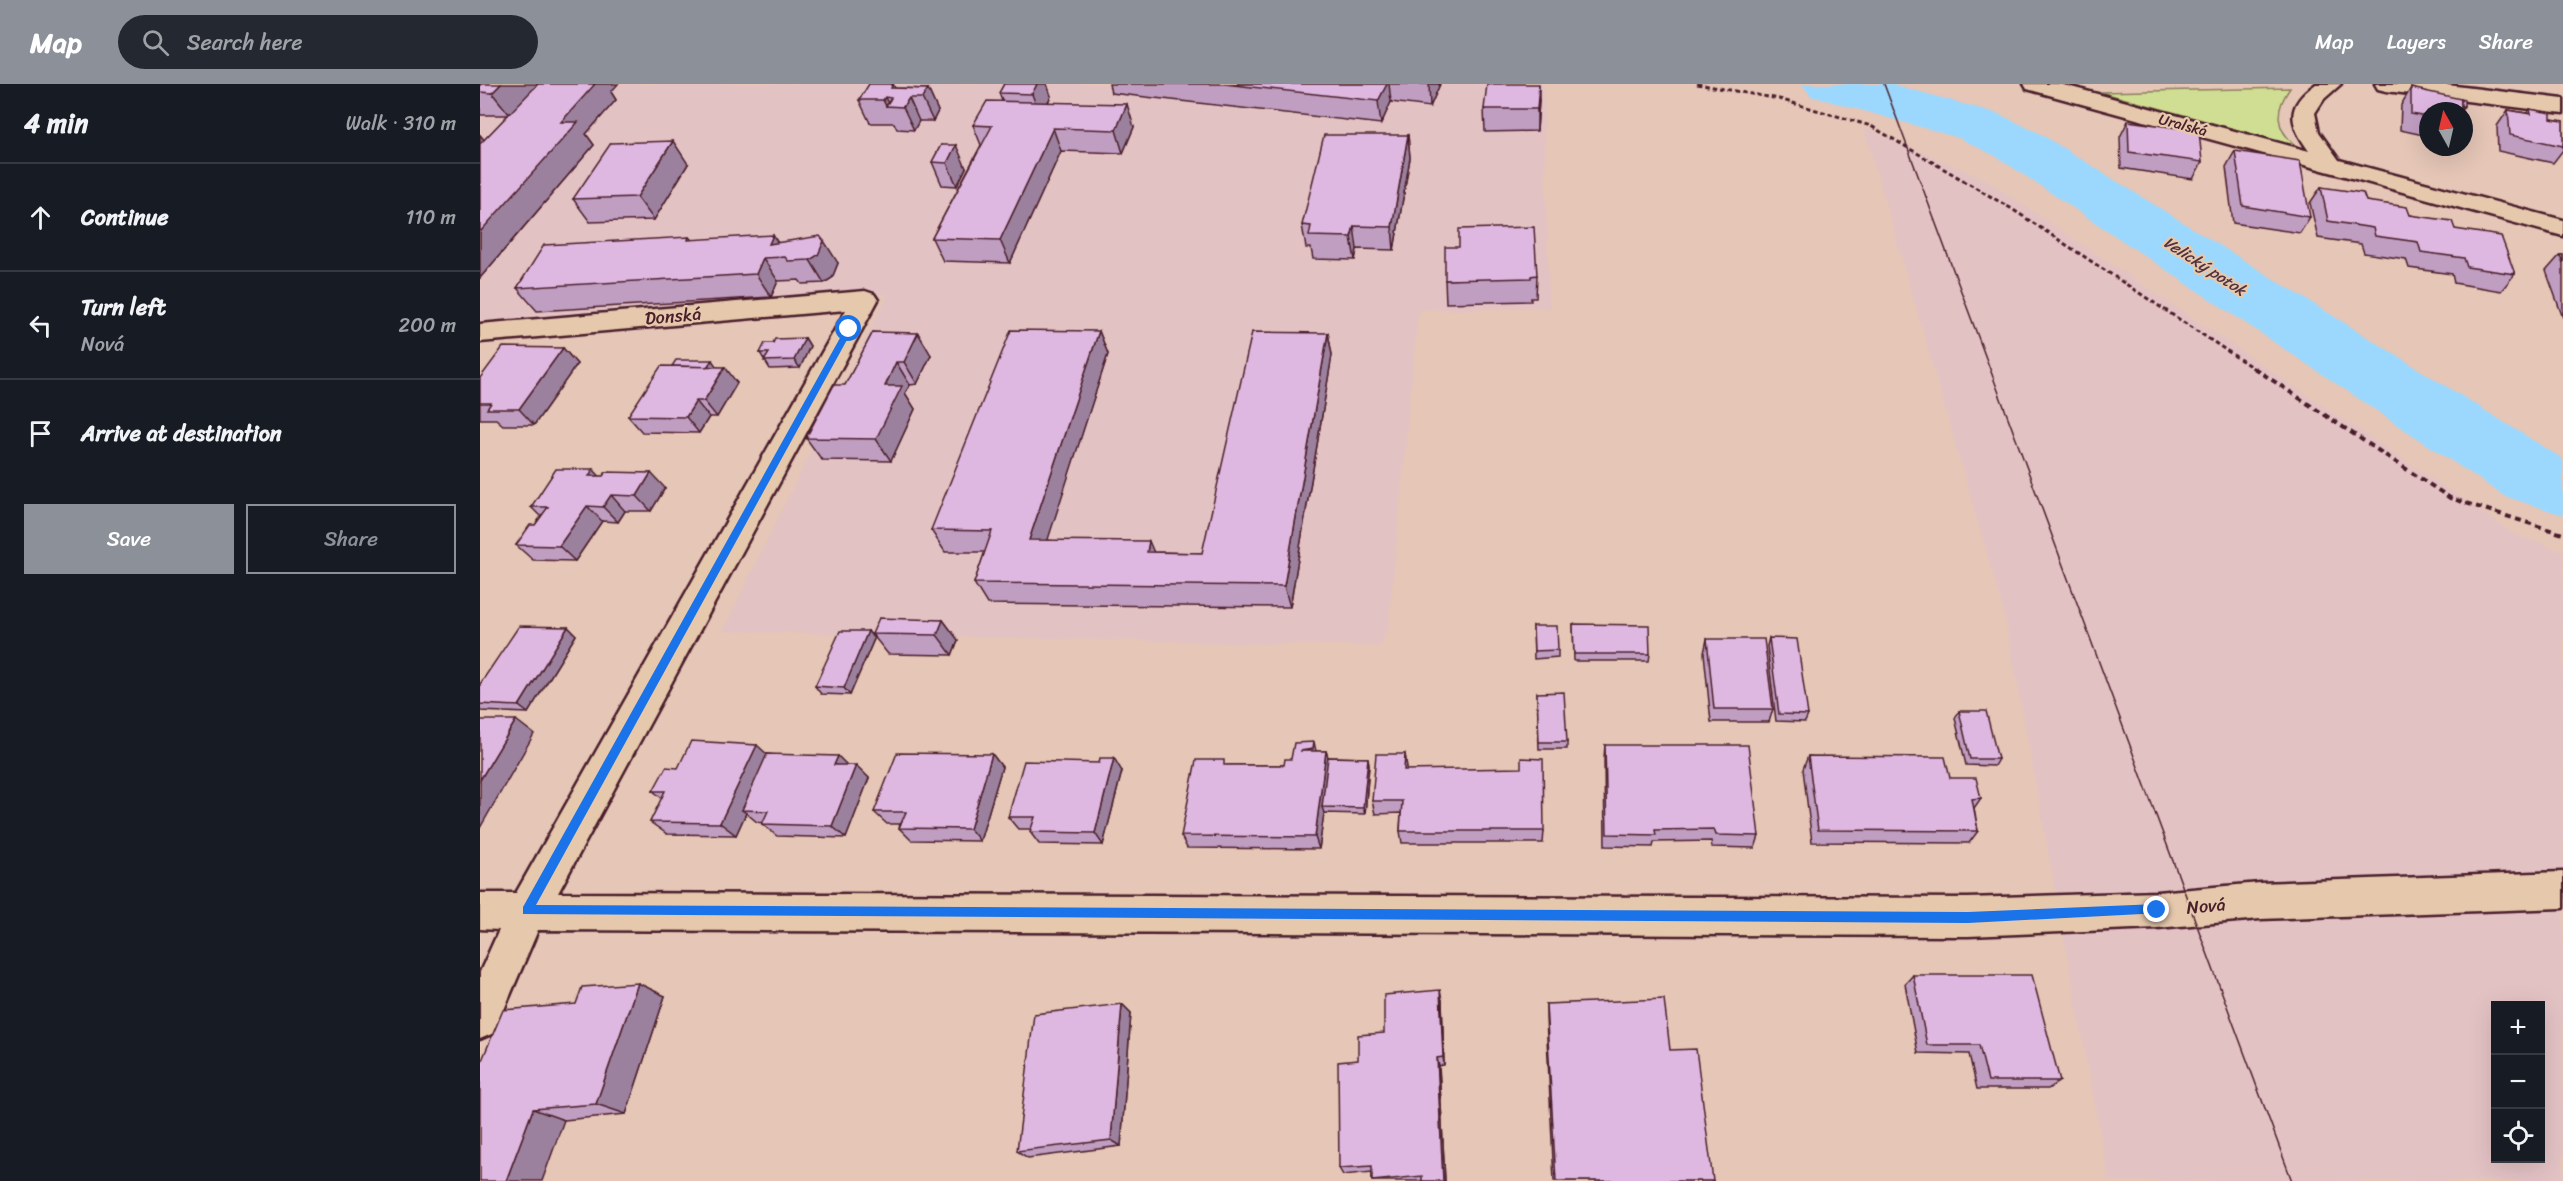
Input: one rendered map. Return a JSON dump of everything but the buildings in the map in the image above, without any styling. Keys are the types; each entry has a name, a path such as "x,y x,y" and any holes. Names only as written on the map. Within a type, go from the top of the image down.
{"street":[{"name":"Uralská","path":"2035,84 2563,228"},
{"path":"2330,84 2312,95 2304,107 2303,120 2308,133 2331,165"},
{"path":"2386,84 2563,106"},
{"name":"Donská","path":"480,333 865,300 527,910"},
{"name":"Nová","path":"480,910 1968,917 2157,910 2260,901 2563,890"},
{"path":"480,1019 527,910"}],"path":[{"path":"1697,84 1779,99 1871,126 2012,209 2450,498 2563,534"}],"shaded area":[{"path":"480,84 1543,84 1549,307 1418,310 1388,629 1380,646 723,631 888,294 480,324"},
{"path":"1864,127 1984,179 2514,534 2563,552 2563,1181 2109,1181 2005,616"}],"green space":[{"path":"2290,88 2282,103 2279,118 2284,132 2296,146 2100,92"}],"waterway":[{"name":"Velický potok","path":"1830,84 1979,126 2018,145 2530,476 2563,487"}],"tram line":[{"path":"1884,84 2292,1181"}],"route":[{"path":"849,329 527,910 1968,917 2157,910"}]}
